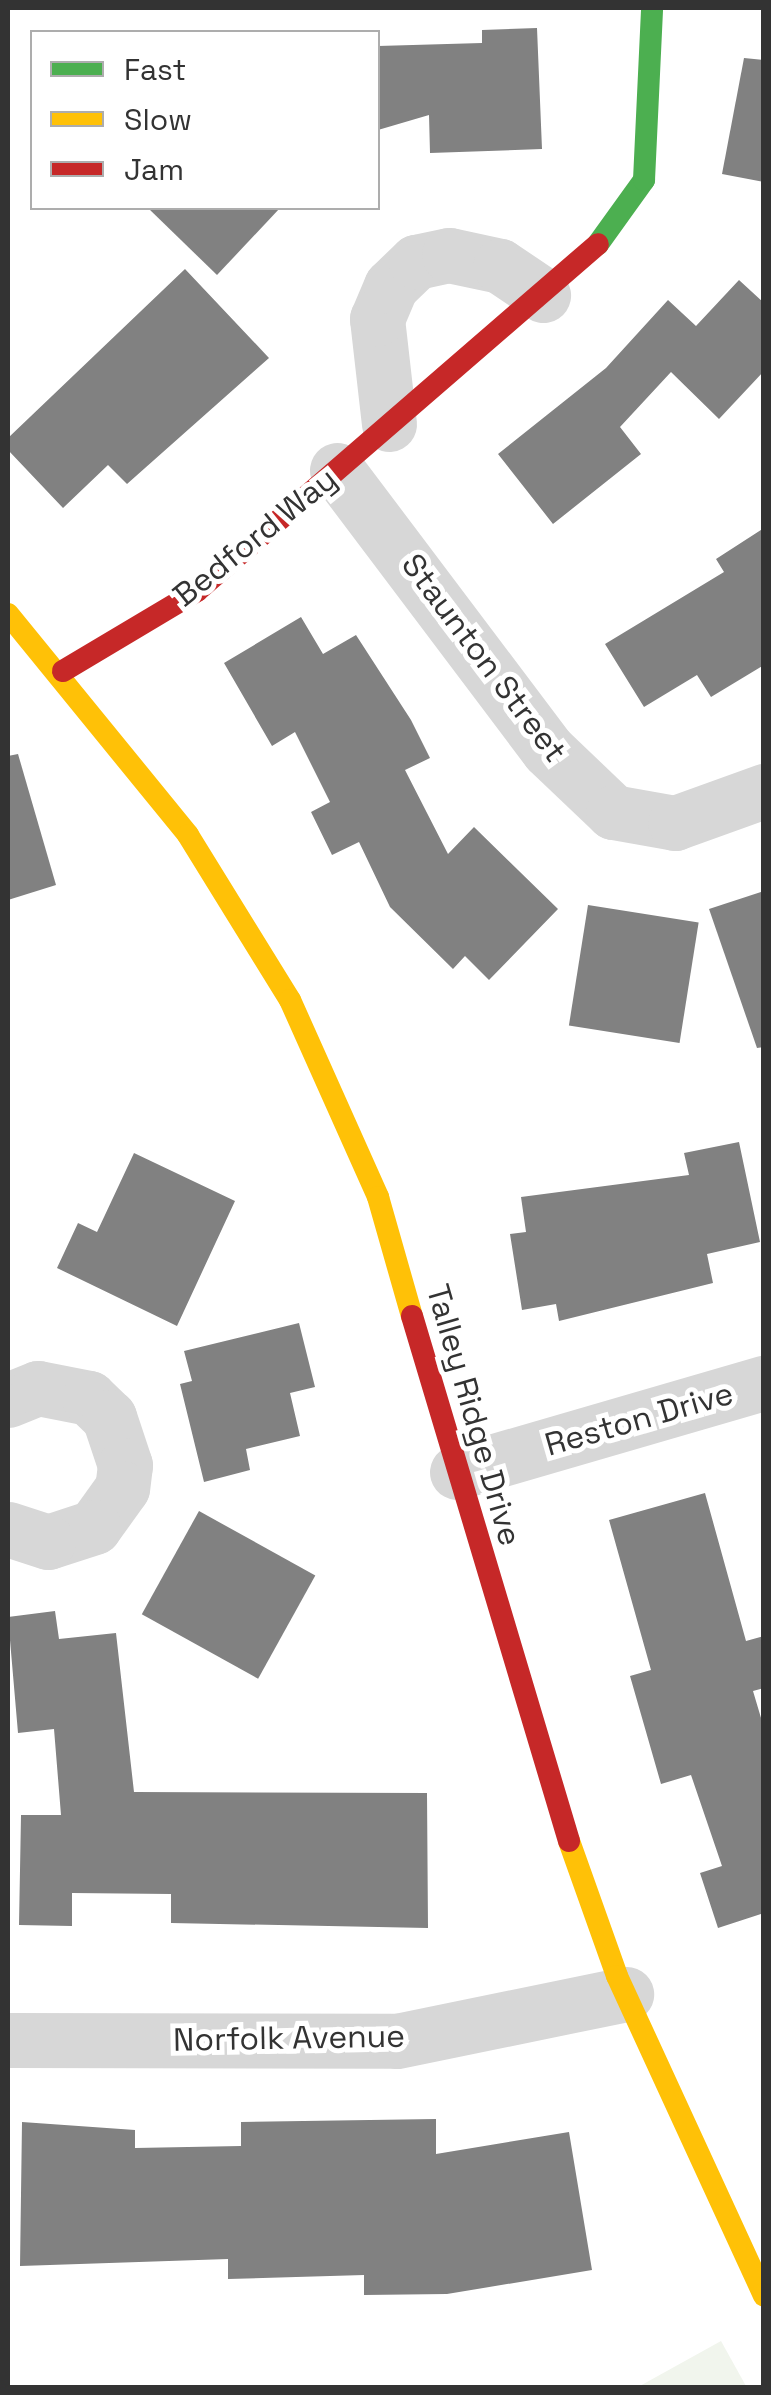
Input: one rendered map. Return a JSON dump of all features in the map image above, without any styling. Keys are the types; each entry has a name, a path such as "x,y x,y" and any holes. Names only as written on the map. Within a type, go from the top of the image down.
{"street":[{"name":"Bedford Way","path":"62,671 196,591 604,240 644,180 652,8"},
{"path":"389,424 377,319 391,286 416,262 448,255 500,266 543,294"},
{"name":"Staunton Street","path":"337,470 548,750 613,812 675,823 764,791"},
{"name":"Talley Ridge Drive","path":"8,614 62,671 188,835 290,1000 378,1197 523,1709 626,1994 764,2296"},
{"name":"Reston Drive","path":"456,1472 764,1383"},
{"path":"8,1400 38,1388 89,1398 109,1417 125,1465 116,1499 94,1527 48,1542 8,1529"},
{"name":"Norfolk Avenue","path":"8,2040 397,2041 626,1994"}],"shaded area":[{"path":"721,2341 746,2388 636,2388"}],"building":[{"path":"537,28 542,149 430,153 429,115 380,129 380,46 482,43 482,30"},
{"path":"744,58 764,60 764,182 722,174"},
{"path":"150,210 278,210 217,275"},
{"path":"185,269 269,358 127,484 108,465 63,508 8,450 8,438"},
{"path":"739,280 764,303 764,371 719,419 671,372 620,427 641,454 553,524 498,454 606,368 668,300 696,326"},
{"path":"764,528 764,665 711,697 697,675 644,707 605,644 724,572 716,559"},
{"path":"301,617 323,654 356,635 411,720 430,758 405,770 448,854 474,827 558,909 489,980 465,956 453,969 390,907 359,842 332,855 311,812 330,802 295,732 272,746 224,663"},
{"path":"18,754 56,885 8,900 8,756"},
{"path":"764,891 764,1047 757,1048 709,909"},
{"path":"588,905 699,923 680,1043 569,1025"},
{"path":"739,1142 760,1242 707,1254 713,1283 559,1321 556,1304 522,1310 510,1234 526,1232 521,1197 689,1175 684,1153"},
{"path":"134,1153 235,1201 177,1326 57,1268 78,1223 97,1232"},
{"path":"299,1323 315,1387 290,1393 300,1436 246,1449 250,1470 204,1482 180,1384 192,1381 184,1351"},
{"path":"705,1493 746,1641 764,1636 764,1688 753,1691 764,1728 764,1913 718,1928 700,1873 722,1866 691,1775 661,1784 630,1676 651,1670 609,1520"},
{"path":"199,1511 315,1575 258,1679 142,1614"},
{"path":"55,1611 59,1639 116,1633 134,1792 427,1793 428,1928 171,1923 171,1894 72,1893 72,1926 19,1925 21,1815 61,1815 54,1729 18,1733 8,1617"},
{"path":"436,2119 436,2154 569,2132 592,2270 447,2294 364,2295 364,2275 228,2279 228,2259 20,2266 22,2122 135,2130 135,2148 241,2146 241,2122"}],"traffic: fast":[{"path":"598,244 644,180 652,8"}],"traffic: slow":[{"path":"8,614 188,835 290,1000 378,1197 412,1316"},
{"path":"569,1841 617,1976 764,2296"}],"traffic: jam":[{"path":"63,671 197,591 598,244"},
{"path":"412,1316 569,1841"}]}
